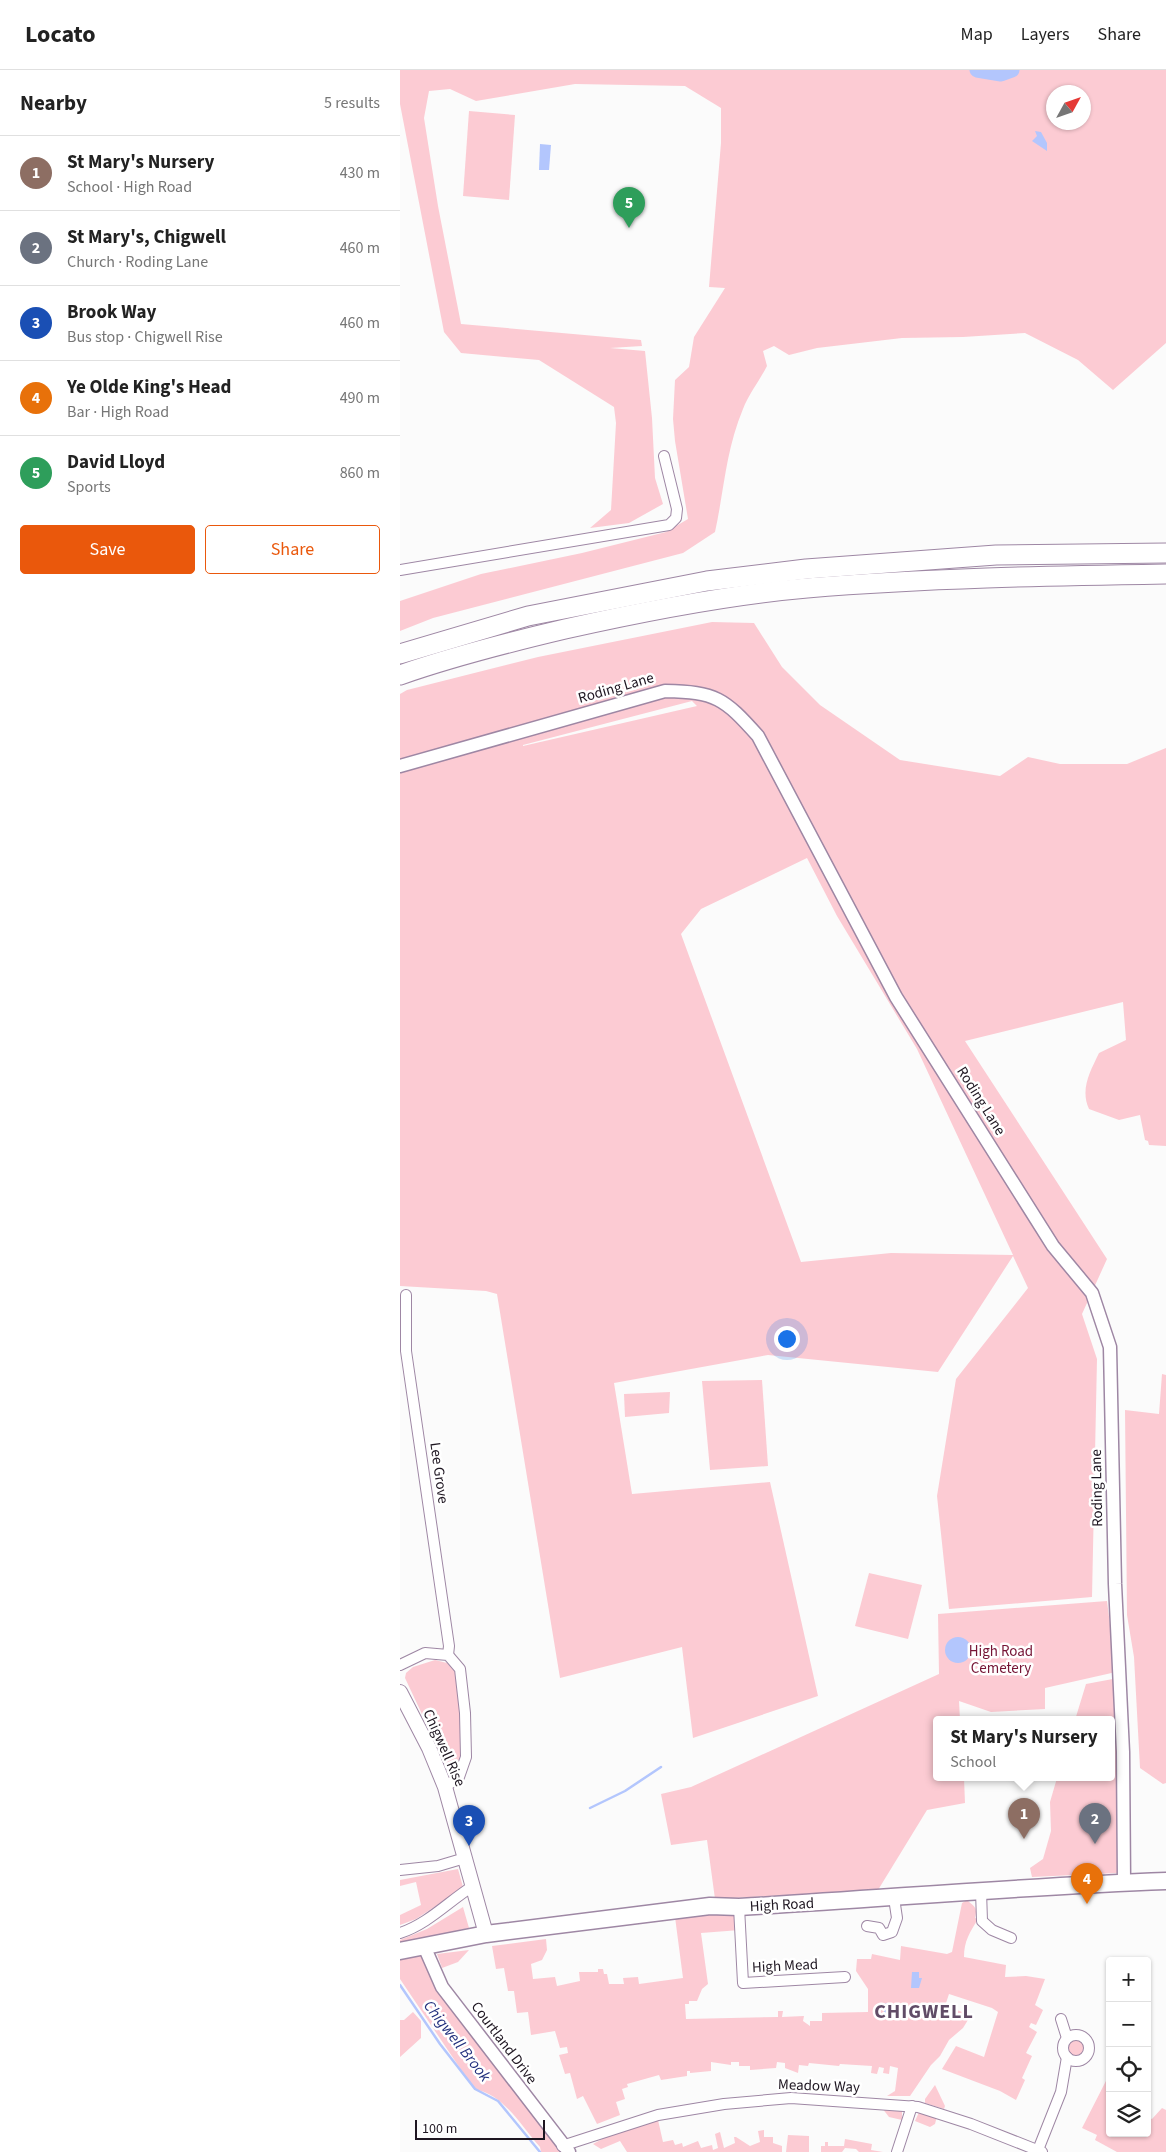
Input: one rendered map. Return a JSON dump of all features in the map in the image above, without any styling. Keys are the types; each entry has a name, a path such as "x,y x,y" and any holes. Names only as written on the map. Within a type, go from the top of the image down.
{"highway":[{"path":"400,654 528,616 707,581 806,569 996,555 1166,553"},
{"path":"400,675 508,642 623,616 702,602 806,588 998,576 1166,574"}],"main road":[{"name":"Chigwell Rise","path":"400,1692 429,1748 444,1787 466,1858 486,1934"},
{"name":"High Road","path":"400,1951 486,1934 710,1906 739,1907 1124,1882 1166,1881"}],"street":[{"path":"400,570 670,525 676,518 677,510 664,456"},
{"name":"Roding Lane","path":"400,766 665,691 691,691 715,696 737,713 758,736 844,903 896,997 1053,1246 1092,1293 1110,1347 1115,1584 1123,1752 1124,1882"},
{"name":"Lee Grove","path":"406,1295 406,1352 449,1646 448,1655 460,1669 465,1713 466,1757 459,1777 444,1787"},
{"path":"400,1665 425,1653 448,1655"},
{"path":"400,1870 438,1866 466,1858"},
{"path":"400,1933 410,1930 474,1886"},
{"path":"981,1892 982,1921 992,1930 1011,1938"},
{"path":"867,1925 879,1928 883,1935 892,1932 897,1918 894,1898"},
{"name":"High Mead","path":"739,1907 743,1984 845,1978"},
{"name":"Courtland Drive","path":"424,1946 442,1987 566,2149"},
{"path":"1040,2151 1060,2092 1067,2057 1063,2046 1067,2038 1061,2019"},
{"path":"1067,2038 1080,2035 1087,2041 1089,2049 1082,2059 1074,2060 1067,2057"},
{"name":"Meadow Way","path":"566,2149 658,2115 724,2104 791,2098 912,2106 971,2124 1040,2151"},
{"path":"897,2152 912,2106"}],"green space":[{"path":"400,70 1166,70 1166,343 1113,390 1078,360 1025,333 902,338 817,348 789,355 774,346 763,351 767,366 745,403 737,424 729,455 715,532 683,553 433,618 400,631 400,601 481,574 582,553 666,532 688,519 675,441 673,419 675,380 689,367 694,337 725,288 709,287 721,143 721,108 685,86 575,84 476,101 450,89 429,91 424,118 438,206 461,324 641,340 642,346 610,348 645,351 652,418 655,478 663,504 629,523 590,528 611,510 616,423 614,407 539,360 461,353 444,332 400,104"},
{"path":"469,111 515,115 509,200 463,196"},
{"path":"712,622 754,623 782,667 820,705 900,760 1000,776 1028,757 1060,764 1127,764 1166,748 1166,1146 1149,1145 1148,1141 1145,1140 1140,1115 1119,1120 1089,1109 1086,1102 1087,1081 1099,1053 1126,1040 1123,1002 965,1041 1107,1259 1082,1314 1097,1359 1092,1597 949,1609 937,1496 956,1379 1028,1288 1013,1256 938,1372 768,1355 614,1383 632,1494 770,1482 818,1696 693,1738 682,1647 560,1678 497,1294 486,1291 400,1286 400,694 407,690 538,657","holes":["692,701 697,706 523,746 523,745","807,858 837,916 917,1049 1013,1255 891,1253 801,1262 681,934 701,909"]},
{"path":"1162,1374 1166,1375 1166,1783 1163,1784 1140,1768 1134,1657 1127,1615 1125,1410 1159,1414"},
{"path":"762,1380 768,1466 710,1470 702,1381"},
{"path":"670,1392 669,1413 625,1417 624,1394"},
{"path":"869,1573 922,1585 908,1639 855,1626"},
{"name":"High Road Cemetery","path":"1107,1601 1116,1672 1045,1688 1045,1709 991,1712 959,1701 960,1716 933,1716 933,1781 964,1781 965,1803 927,1810 878,1890 715,1899 707,1840 671,1845 661,1794 691,1787 939,1674 938,1614"},
{"path":"435,1660 447,1663 455,1672 462,1711 463,1756 457,1772 450,1774 405,1678 406,1673 413,1667"},
{"path":"1118,1678 1118,1873 1032,1877 1030,1868 1043,1859 1051,1831 1050,1802 1056,1781 1115,1781 1115,1716 1076,1716 1086,1684"},
{"path":"458,1869 463,1887 460,1890 416,1919 400,1925 400,1915 421,1905 416,1882 400,1886 400,1880"},
{"path":"967,1900 975,1907 975,1918 978,1919 966,1941 964,1957 1006,1965 1005,1977 1026,1976 1045,1979 1035,2005 1043,2010 1036,2025 1031,2023 1029,2027 1037,2032 1026,2053 1032,2056 1022,2078 1025,2080 1016,2100 1000,2091 942,2069 956,2046 984,2057 998,2012 992,2008 949,1994 945,2006 971,2015 963,2028 949,2040 940,2056 931,2065 910,2096 887,2096 895,2091 898,2068 890,2066 889,2074 883,2073 884,2068 879,2067 877,2074 871,2073 872,2066 840,2064 839,2066 809,2063 808,2066 799,2065 798,2073 785,2068 785,2063 777,2062 776,2068 750,2070 750,2066 739,2066 739,2062 731,2062 731,2065 711,2062 711,2071 690,2073 690,2071 687,2071 687,2076 661,2080 659,2075 627,2084 628,2087 622,2089 625,2099 616,2102 620,2115 597,2124 583,2096 577,2099 570,2073 565,2074 559,2055 568,2053 567,2047 560,2048 555,2031 531,2035 528,2012 517,2013 514,1991 508,1991 504,1968 496,1969 492,1946 546,1939 547,1950 542,1960 531,1964 533,1979 555,1977 557,1986 580,1981 579,1972 598,1972 598,1969 603,1969 604,1974 607,1974 609,1984 624,1984 623,1978 638,1977 639,1984 683,1978 675,1917 739,1909 740,1930 701,1933 708,1984 702,1989 697,2001 689,2001 689,2004 685,2004 686,2019 778,2017 778,2011 783,2011 782,2017 804,2016 803,2021 810,2026 810,2021 822,2021 822,2013 868,2012 868,1989 856,1971 857,1959 871,1959 872,1954 900,1960 901,1946 947,1954 952,1952 962,1903"},
{"path":"463,1907 469,1928 400,1943 400,1940 427,1929"},
{"path":"469,1950 458,1962 442,1968 437,1954"},
{"path":"425,1955 433,1981 560,2152 541,2152 540,2147 503,2104 485,2092 474,2089 400,1979 400,1960"},
{"path":"413,2012 421,2021 421,2038 400,2057 400,2020 404,2020"},
{"path":"1076,2038 1082,2041 1085,2047 1082,2053 1076,2056 1070,2053 1067,2047 1070,2041"},
{"path":"1106,2081 1106,2137 1151,2137 1151,2119 1162,2108 1166,2110 1166,2152 1117,2152 1095,2140 1097,2135 1082,2128"},
{"path":"935,2085 945,2106 944,2109 925,2103 925,2099"},
{"path":"882,2108 902,2110 902,2120 889,2117"},
{"path":"920,2110 937,2116 935,2124 930,2127 915,2121"},
{"path":"658,2120 663,2142 673,2140 675,2145 682,2143 683,2147 698,2141 701,2148 712,2145 713,2150 718,2148 715,2134 720,2132 724,2148 735,2143 734,2137 750,2146 760,2142 758,2131 764,2130 764,2137 773,2137 773,2143 782,2146 782,2152 627,2152 620,2141 601,2149 593,2144 604,2138"},
{"path":"788,2135 809,2136 809,2152 786,2152"},
{"path":"845,2139 872,2144 871,2150 883,2152 859,2152 856,2149 845,2148 842,2152 821,2152 821,2146 825,2146 825,2142 828,2142 828,2146 844,2146"}],"water":[{"path":"1035,131 1041,132 1047,143 1047,151 1032,141 1037,136"},
{"path":"540,144 551,145 549,170 539,170"},
{"path":"958,1637 967,1641 971,1650 967,1659 958,1663 949,1659 945,1650 949,1641"},
{"path":"912,1972 919,1972 919,1978 922,1978 919,1988 911,1988"},
{"path":"887,2003 894,2011 891,2018 888,2018 884,2012 884,2004"}],"waterway":[{"path":"977,70 1001,74 1012,70"},
{"path":"590,1808 625,1791 661,1767"},
{"name":"Chigwell Brook","path":"400,1985 440,2044 475,2089 498,2101 540,2152"}],"place":[{"name":"David Lloyd","path":"629,228"},
{"name":"St Mary's Nursery","path":"1024,1839"},
{"name":"St Mary's, Chigwell","path":"1095,1844"},
{"name":"Brook Way","path":"469,1846"},
{"name":"Ye Olde King's Head","path":"1087,1904"}],"district":[{"name":"CHIGWELL","path":"924,2012"}]}
